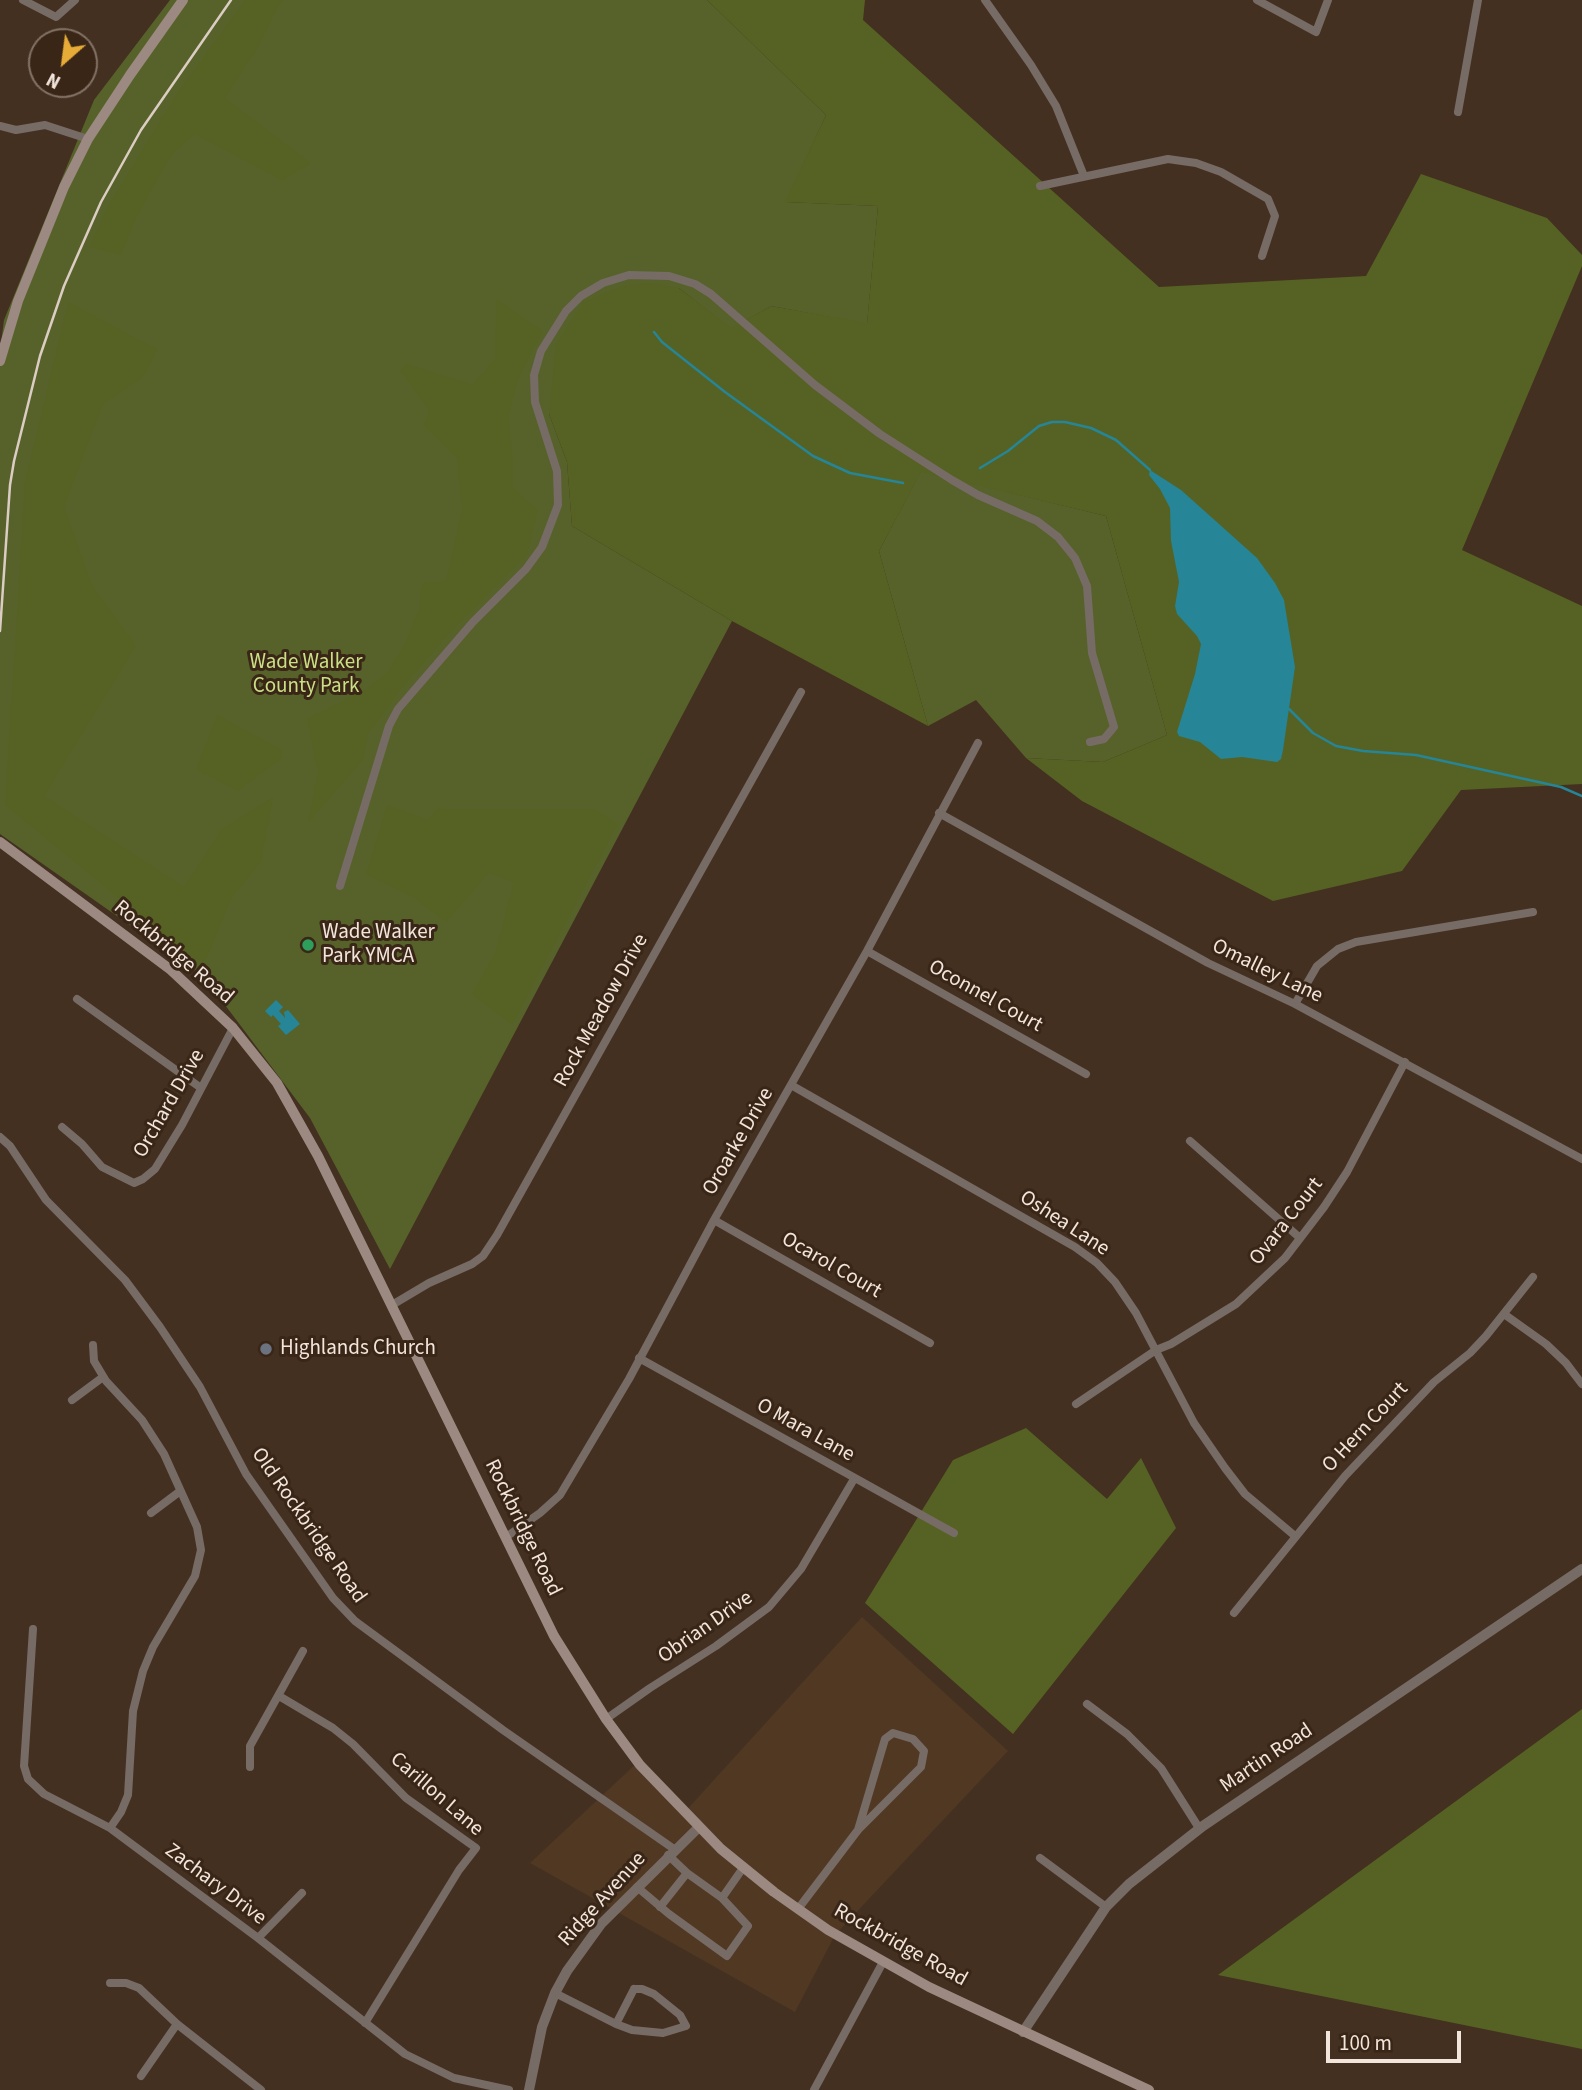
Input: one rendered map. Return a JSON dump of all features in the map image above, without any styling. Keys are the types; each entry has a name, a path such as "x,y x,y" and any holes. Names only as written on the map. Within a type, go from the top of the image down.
{"main road":[{"path":"0,361 2,347 37,251 88,139 183,0"},
{"name":"Rockbridge Road","path":"0,842 171,970 233,1028 277,1083 318,1156 554,1636 606,1719 640,1765 699,1827 743,1868 798,1909 929,1987 1149,2090"}],"street":[{"path":"23,0 56,17 75,0"},
{"path":"985,0 1056,106 1084,176"},
{"path":"1257,0 1317,32 1328,0"},
{"path":"1458,113 1478,0"},
{"path":"0,126 16,130 45,125 88,139"},
{"path":"1040,186 1168,159 1196,163 1221,172 1268,199 1275,216 1262,256"},
{"path":"340,886 389,726 398,709 473,622 526,569 546,537 558,505 557,471 535,402 534,375 541,351 554,328 580,296 603,282 629,275 670,276 711,294 815,385 880,434 952,480 978,495 1037,521 1058,537 1075,558 1087,586 1092,653 1114,727 1104,739 1090,742"},
{"name":"Rock Meadow Drive","path":"392,1305 429,1283 472,1264 483,1256 497,1236 802,692"},
{"name":"Oroarke Drive","path":"506,1537 560,1495 867,951 978,743"},
{"name":"Omalley Lane","path":"939,813 1208,963 1295,1004 1582,1159"},
{"path":"1295,1004 1317,966 1338,949 1356,942 1533,912"},
{"name":"Oconnel Court","path":"867,951 1086,1074"},
{"path":"77,999 201,1088"},
{"name":"Orchard Drive","path":"62,1127 82,1144 102,1167 134,1183 143,1180 155,1168 233,1028"},
{"name":"Ovara Court","path":"1076,1404 1156,1350 1171,1344 1236,1304 1262,1281 1300,1238 1348,1171 1405,1062"},
{"name":"Oshea Lane","path":"791,1085 1086,1254 1115,1282 1156,1350 1194,1423 1225,1468 1245,1494 1295,1536"},
{"name":"Old Rockbridge Road","path":"0,1137 10,1146 46,1200 125,1280 160,1327 200,1387 246,1474 333,1598 355,1621 671,1852 687,1873 722,1898 748,1926 727,1956 660,1907"},
{"path":"1190,1141 1300,1238"},
{"name":"Ocarol Court","path":"714,1220 930,1343"},
{"name":"O Hern Court","path":"1234,1613 1295,1536 1390,1427 1434,1382 1470,1353 1533,1277"},
{"path":"1504,1314 1546,1344 1566,1363 1582,1384"},
{"path":"93,1345 94,1361 103,1377 142,1420 176,1478 179,1492 197,1527 201,1550 195,1576 153,1647 143,1671 133,1711 128,1795 110,1828"},
{"name":"O Mara Lane","path":"639,1358 954,1533"},
{"path":"72,1400 103,1377"},
{"name":"Obrian Drive","path":"606,1719 716,1646 769,1607 801,1569 854,1479"},
{"path":"151,1513 179,1492"},
{"name":"Martin Road","path":"1023,2032 1105,1907 1129,1884 1199,1828 1582,1569"},
{"name":"Zachary Drive","path":"33,1629 24,1766 29,1779 44,1794 110,1828 258,1938 405,2054 454,2078 509,2090"},
{"path":"250,1767 250,1746 303,1651"},
{"name":"Carillon Lane","path":"279,1696 333,1728 353,1744 406,1798 476,1848 459,1870 365,2023"},
{"path":"1087,1704 1126,1734 1161,1768 1199,1828"},
{"path":"798,1909 859,1830 920,1767 924,1751 913,1739 893,1733 886,1739 859,1830"},
{"name":"Ridge Avenue","path":"529,2090 542,2027 567,1970 593,1935 671,1852 699,1827"},
{"path":"1040,1857 1105,1907"},
{"path":"722,1898 743,1868"},
{"path":"638,1887 660,1907 687,1873"},
{"path":"258,1938 302,1893"},
{"path":"826,2090 815,2086 883,1962"},
{"path":"110,1983 126,1983 139,1988 177,2024 261,2090"},
{"path":"555,1993 616,2024 632,2030 663,2034 686,2026 680,2015 654,1994 642,1989 635,1989 616,2024"},
{"path":"141,2076 177,2024"}],"shaded area":[{"path":"862,1617 1008,1751 835,1935 795,2012 530,1863 639,1761 682,1815"}],"green space":[{"name":"Wade Walker County Park","path":"170,0 707,0 826,115 786,202 878,206 867,324 771,306 731,329 679,288 549,414 567,462 572,526 732,621 390,1269 310,1118 204,977 0,834 0,351 4,320 98,95"},
{"path":"245,0 284,0 277,8 259,46 225,98 311,163 282,180 195,134 172,154 138,214 121,255 89,247 108,206 161,119"},
{"path":"707,0 865,0 863,20 1159,287 1366,276 1421,174 1547,218 1582,255 1582,266 1462,550 1582,606 1582,784 1461,790 1402,871 1273,901 1082,801 1026,758 1103,762 1167,735 1106,516 921,472 879,551 928,726 732,621 572,526 567,462 549,414 556,344 583,302 619,287 649,283 679,288 731,328 771,306 867,323 878,206 785,202 826,115"},
{"path":"496,299 543,331 518,379 508,418 513,488 538,510 527,555 443,641 400,691 368,734 363,760 308,823 318,773 307,719 366,689 386,674 406,642 419,609 422,583 446,581 462,510 457,458 424,426 429,410 400,370 407,364 472,385 495,359"},
{"path":"68,302 158,350 142,378 103,404 64,507 92,585 136,646 44,796 184,887 221,830 273,797 261,862 231,899 203,967 5,805 25,482"},
{"path":"921,471 1106,516 1167,735 1103,762 1026,758 976,700 928,726 879,551"},
{"path":"217,715 282,750 281,759 238,791 196,769"},
{"path":"387,805 428,820 437,809 594,809 618,824 512,1025 472,994 496,951 514,882 489,873 446,922 411,896 366,874"},
{"path":"1026,1428 1107,1499 1141,1458 1176,1528 1013,1734 865,1603 953,1460"},
{"path":"1582,1709 1582,2049 1218,1975"}],"water":[{"path":"1150,470 1181,490 1257,558 1284,600 1295,667 1283,750 1281,759 1277,762 1242,757 1221,759 1200,742 1179,736 1177,732 1195,674 1201,644 1177,614 1175,606 1179,582 1171,541 1170,508 1149,475"},
{"path":"276,1000 283,1007 279,1011 285,1018 284,1012 288,1010 300,1024 286,1035 278,1026 281,1024 265,1011"}],"waterway":[{"path":"654,332 662,342 725,392 813,456 850,473 903,483"},
{"path":"980,468 1008,451 1039,426 1065,422 1091,428 1116,440 1150,470"},
{"path":"1289,709 1313,733 1336,746 1416,755 1561,787 1582,796"}],"railway":[{"path":"0,631 14,461 40,356 64,286 101,202 141,130 231,0"}],"place":[{"name":"Wade Walker Park YMCA","path":"308,945"},
{"name":"Highlands Church","path":"266,1349"}]}
